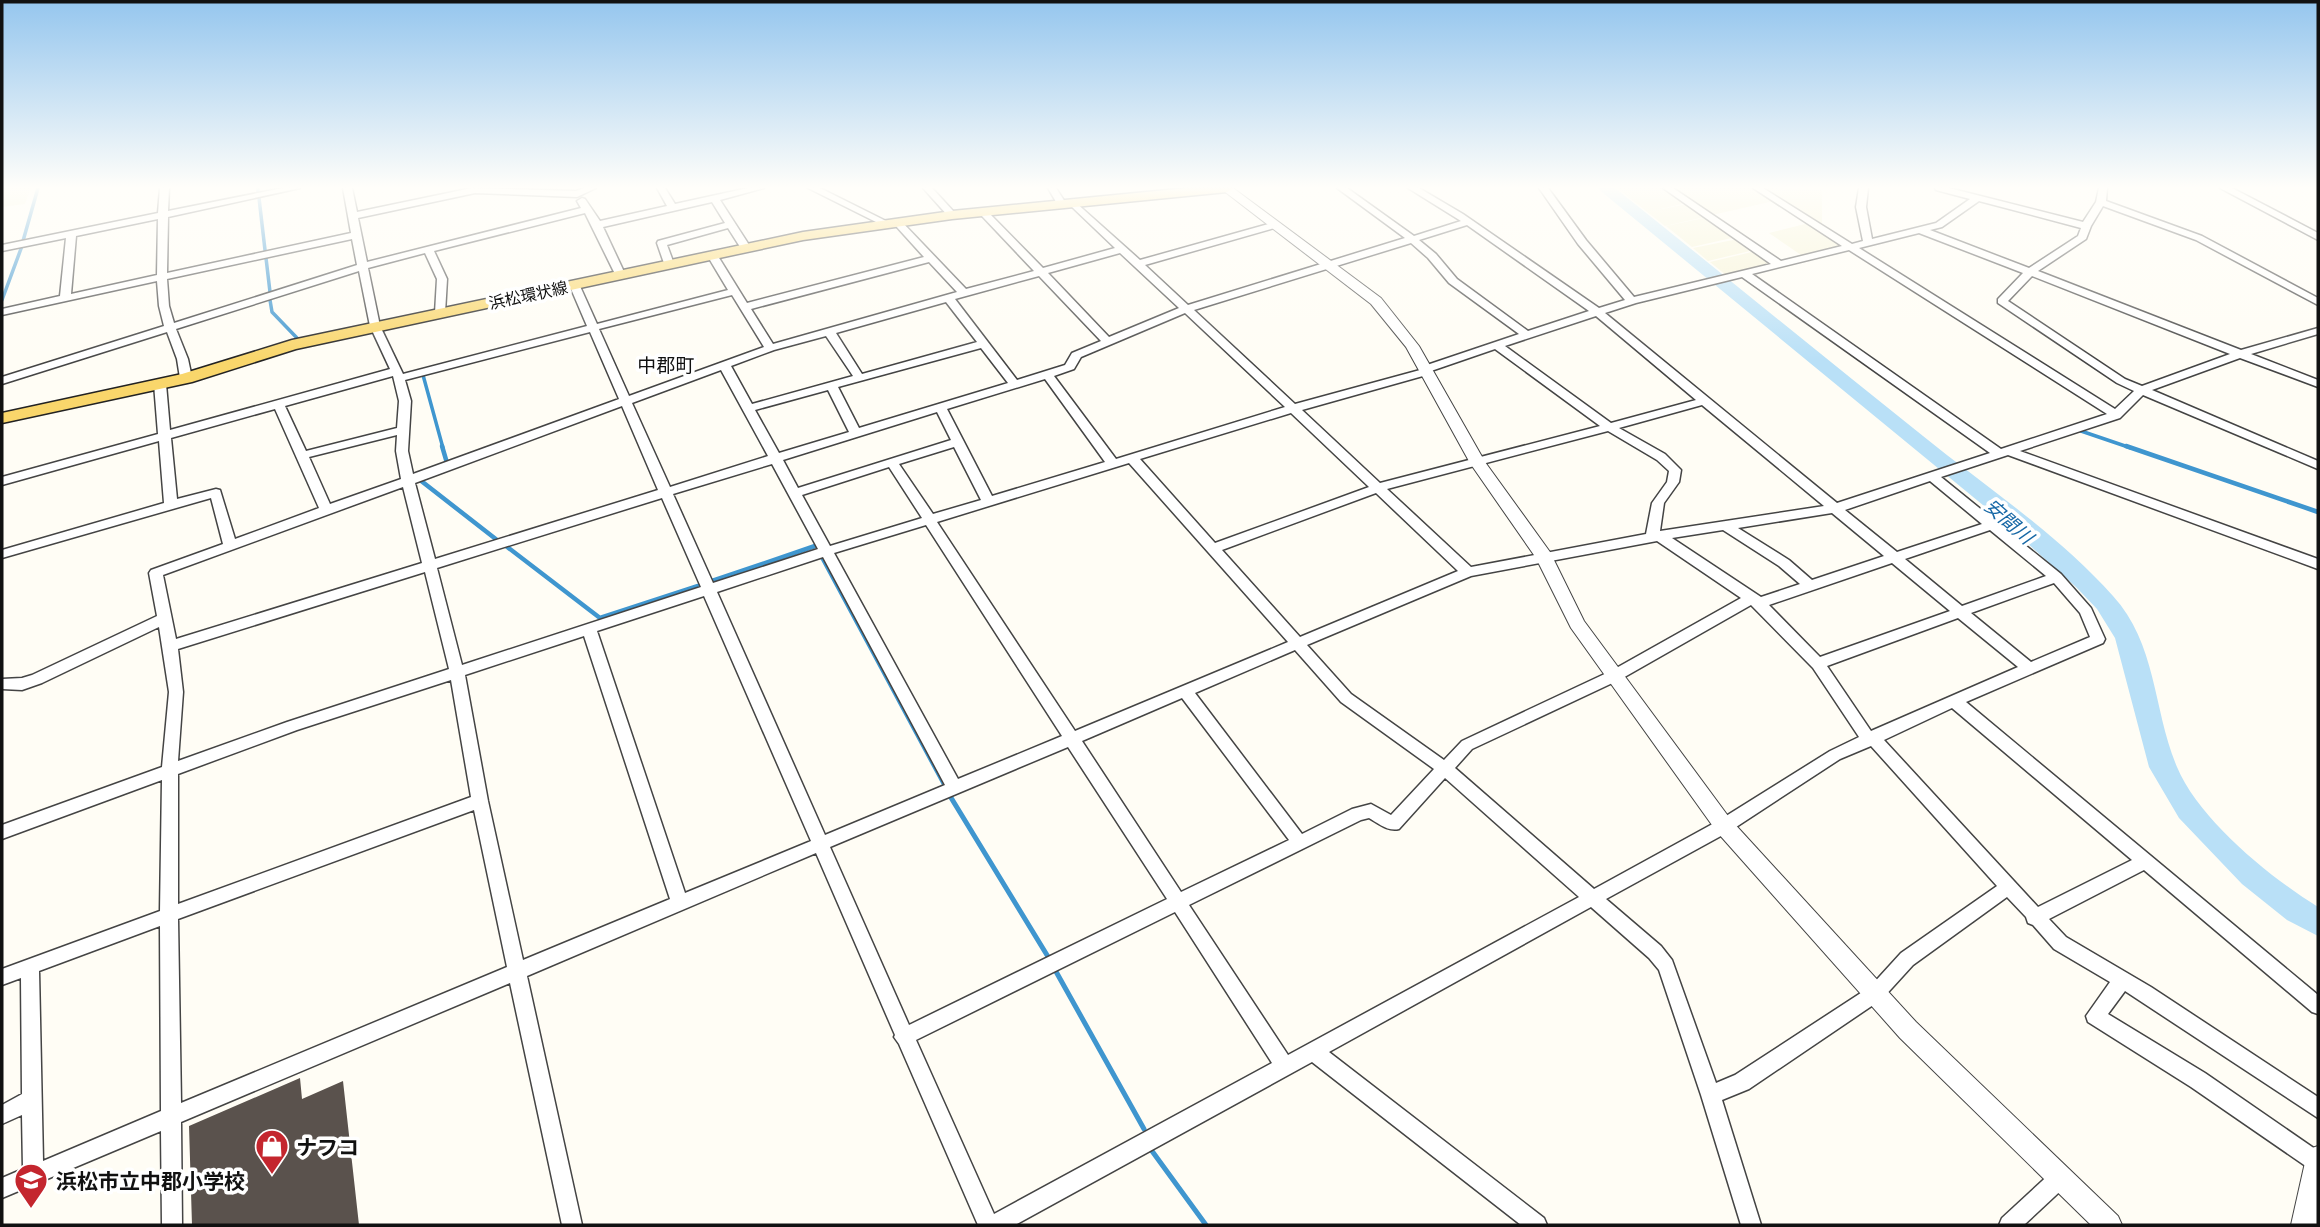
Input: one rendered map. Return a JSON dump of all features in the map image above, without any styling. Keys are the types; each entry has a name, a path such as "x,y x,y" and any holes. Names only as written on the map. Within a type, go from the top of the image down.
{"main road":[{"name":"浜松環状線","path":"2,418 186,378 286,346 762,245"}],"street":[{"path":"65,298 70,245"},
{"path":"163,245 164,306 181,353 186,378"},
{"path":"2,312 307,245"},
{"path":"358,245 375,327 398,375 405,401 402,450 408,481 457,673 480,801 572,1225"},
{"path":"2,381 363,266 443,245"},
{"path":"607,245 620,274"},
{"path":"663,245 669,264"},
{"path":"917,245 964,293"},
{"path":"1016,245 1108,342"},
{"path":"1118,245 1468,572"},
{"path":"1139,264 1204,245"},
{"path":"1303,245 1376,301 1395,322 1426,370 1478,463 1544,556 1577,624 1724,826 1963,1087 2109,1225"},
{"path":"170,646 1070,367 1076,355 1186,309 1391,245"},
{"path":"1419,245 1453,281 1527,335"},
{"path":"1501,245 1596,311 2027,667"},
{"path":"1585,245 1632,301"},
{"path":"1751,245 1780,265"},
{"path":"1848,245 2116,415"},
{"path":"2,832 170,769 589,628 988,500 1426,370 1596,311 1858,245"},
{"path":"1961,245 2318,384"},
{"path":"2071,245 2030,272 2001,301 2121,381 2318,465"},
{"path":"2211,245 2318,302"},
{"path":"428,249 442,279 440,313"},
{"path":"172,1225 170,769 176,692 156,573 770,348 1122,249"},
{"path":"712,255 770,348"},
{"path":"745,307 931,258"},
{"path":"1745,274 2005,452 2318,564"},
{"path":"574,284 591,328 709,589 903,1037 988,1225"},
{"path":"2,481 279,405 735,291"},
{"path":"948,298 1014,384"},
{"path":"830,331 860,379"},
{"path":"2,1188 1468,572 1544,556 1836,508 2116,415 2141,390 2239,354 2318,331"},
{"path":"750,408 983,344"},
{"path":"1499,346 1609,427 1661,457 1675,470 1673,482 1658,503 1657,537"},
{"path":"724,364 955,788"},
{"path":"1047,374 1113,464"},
{"path":"160,384 171,505"},
{"path":"832,386 856,433"},
{"path":"1212,549 1377,488 1704,401"},
{"path":"279,405 327,511"},
{"path":"940,409 988,500"},
{"path":"303,455 403,430"},
{"path":"796,493 956,442"},
{"path":"1132,458 1346,698 1444,768 1591,896 1666,966 1712,1095 1751,1225"},
{"path":"892,462 1285,1067"},
{"path":"995,1225 1591,896 1724,826 1835,755 2027,667 2098,639 2086,611 2056,578 1992,526 1946,472"},
{"path":"2,554 216,493 230,546"},
{"path":"1724,525 1784,563 1811,586"},
{"path":"903,1037 1358,814 1371,811 1393,824 1467,745 1616,675 1755,601 1811,586 1992,526"},
{"path":"1657,537 1755,601 1818,664 1870,738 2060,943 2123,979 2318,1108"},
{"path":"1818,664 2056,578"},
{"path":"2,684 22,684 37,679 164,620"},
{"path":"589,628 680,903"},
{"path":"1186,692 1300,843"},
{"path":"1954,701 2318,1006"},
{"path":"2,977 480,801"},
{"path":"2034,918 2145,862"},
{"path":"1712,1095 1765,1068 1876,993 1907,959 2007,888"},
{"path":"30,967 33,1174"},
{"path":"2123,979 2095,1016 2318,1160 2304,1225"},
{"path":"1312,1051 1537,1225"},
{"path":"2,1115 32,1099"},
{"path":"2009,1225 2061,1177"}],"shaded area":[{"path":"1747,245 1754,250 1708,261 1693,248"},
{"path":"1787,245 1845,247 1804,257"},
{"path":"1756,251 1774,264 1726,275 1710,262"}],"building":[{"name":"ナフコ","path":"300,1078 302,1099 343,1081 359,1225 192,1225 189,1126"}],"waterway":[{"path":"264,245 265,250"},
{"name":"安間川","path":"1675,245 2014,519 2106,603 2118,619 2136,659 2157,747 2173,788 2189,810 2230,854 2276,895 2318,923"},
{"path":"2,300 22,246"},
{"path":"266,258 270,292"},
{"path":"270,300 272,312 297,338"},
{"path":"423,375 443,448"},
{"path":"2081,431 2131,448"},
{"path":"442,446 447,463"},
{"path":"2126,446 2318,512"},
{"path":"420,480 497,540"},
{"path":"506,546 600,618 698,586"},
{"path":"712,581 815,546"},
{"path":"823,559 945,786"},
{"path":"950,796 1050,960"},
{"path":"1054,968 1144,1129"},
{"path":"1152,1151 1206,1225"}],"place":[{"name":"ナフコ","path":"272,1176"},
{"name":"浜松市立中郡小学校","path":"31,1210"}],"district":[{"name":"中郡町","path":"666,363"}]}
